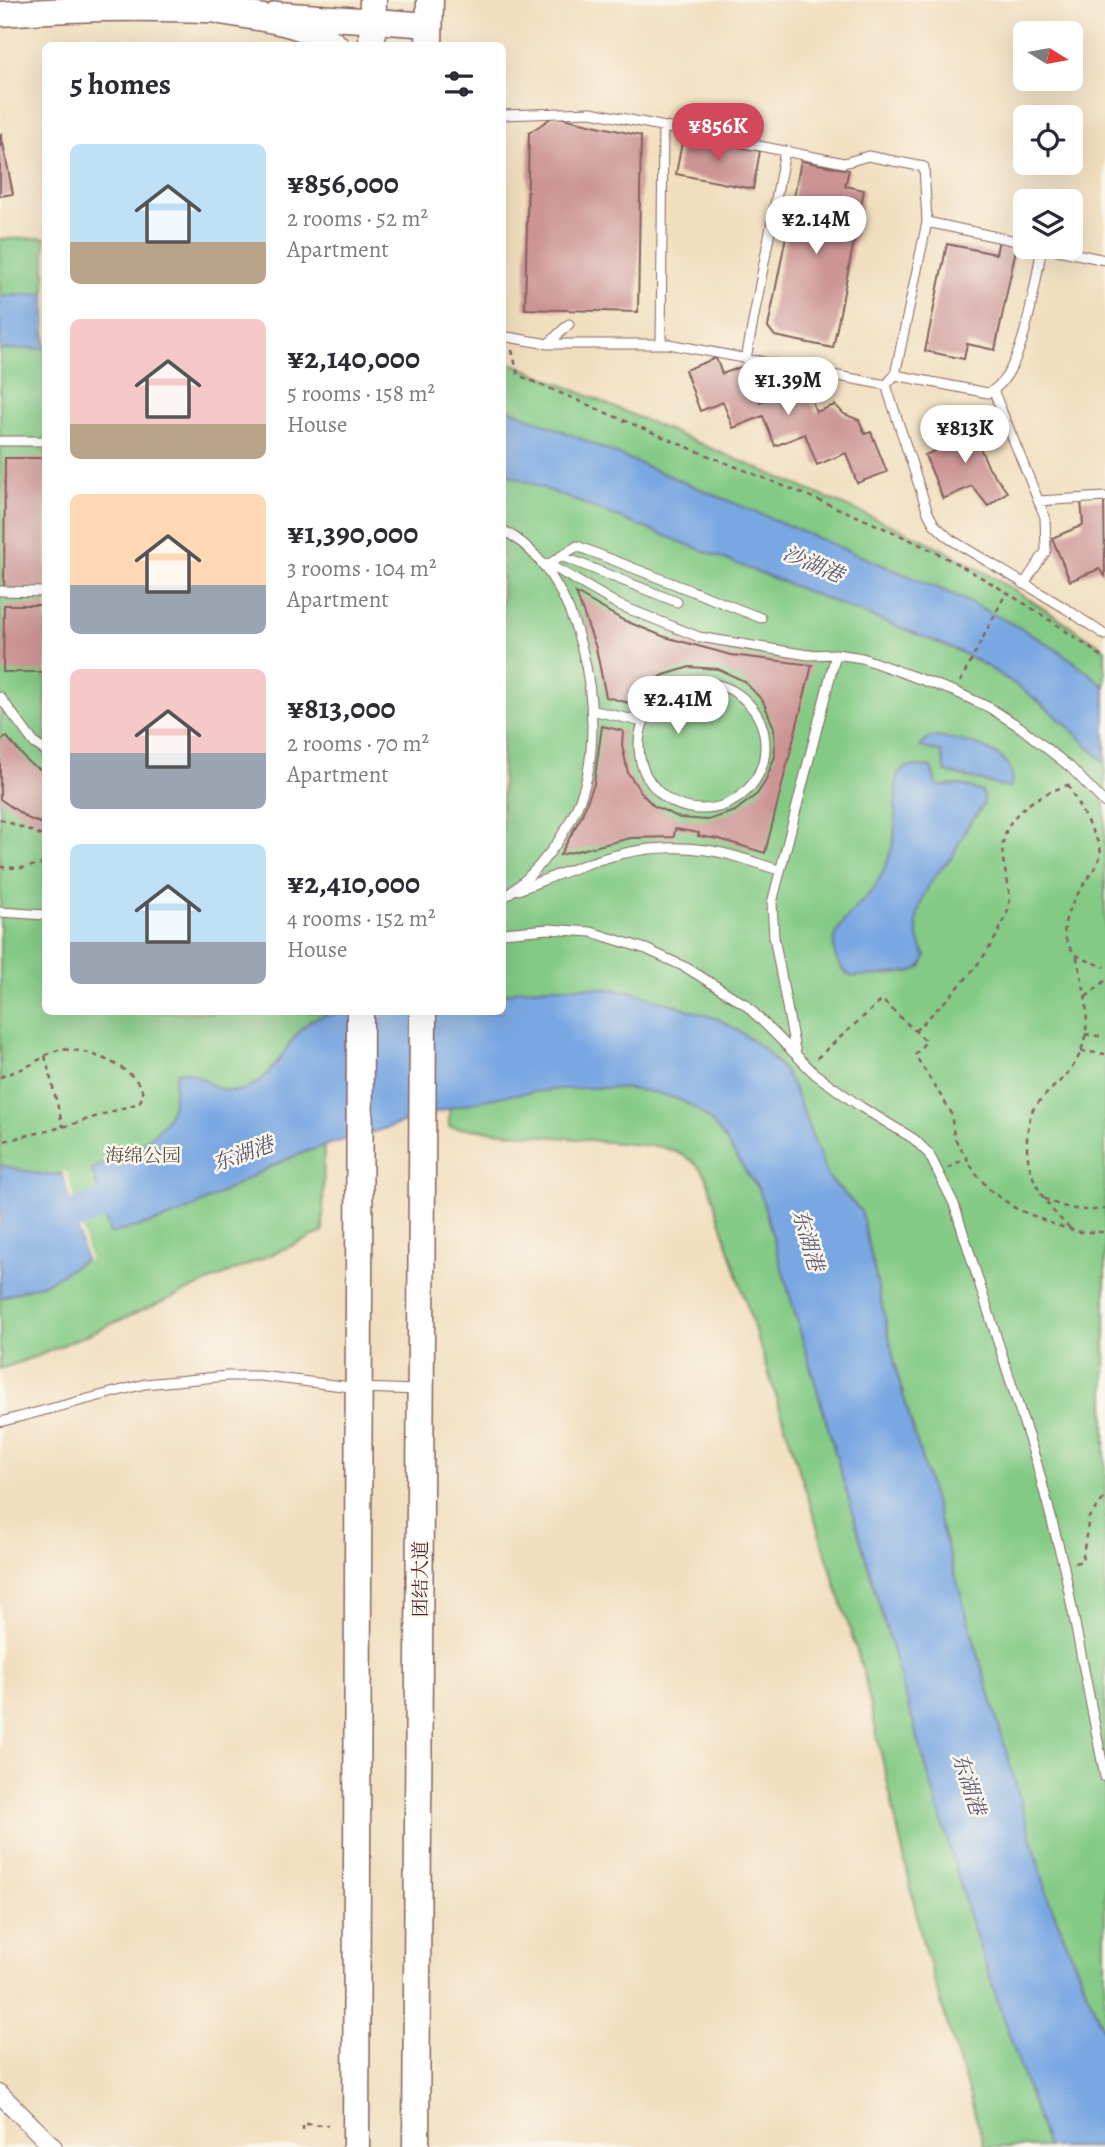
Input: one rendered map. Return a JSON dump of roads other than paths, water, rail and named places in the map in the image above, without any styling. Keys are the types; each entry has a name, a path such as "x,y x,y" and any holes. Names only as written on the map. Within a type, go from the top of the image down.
{"main road":[{"path":"221,11 297,26 330,42"},
{"path":"356,2147 360,1015"},
{"name":"团结大道","path":"416,2147 423,1015"}],"street":[{"path":"0,14 88,10 221,11 373,22 430,23"},
{"path":"0,2094 53,2147"}],"lane":[{"path":"506,115 581,111 844,163 868,156 924,167 927,222 895,375 886,385"},
{"path":"661,344 663,127"},
{"path":"746,359 785,151"},
{"path":"927,222 1013,240"},
{"path":"1083,255 1105,260"},
{"path":"895,375 988,393 993,390 1000,384 1022,344 1040,259"},
{"path":"548,344 569,324"},
{"path":"506,337 548,344 661,344 886,385"},
{"path":"886,385 934,524 950,539 1105,635"},
{"path":"993,390 1045,517 1046,551 1024,584"},
{"path":"0,441 42,441"},
{"path":"1038,501 1105,497"},
{"path":"506,533 524,544 546,566 619,605 699,636 808,655 836,654 862,658 973,699 1020,727 1084,779 1105,803"},
{"path":"546,566 577,546 761,618"},
{"path":"561,556 677,602"},
{"path":"506,897 549,853 582,796 591,751 591,710 584,653 565,603 546,566"},
{"path":"0,592 42,592"},
{"path":"796,1056 771,919 772,903 836,654"},
{"path":"699,683 723,686 743,698 758,717 765,740 758,775 743,794 722,806 699,809 676,804 656,790 643,769 639,746 643,722 656,702 676,688 699,683"},
{"path":"0,697 35,744 42,748"},
{"path":"591,710 643,722"},
{"path":"511,893 603,857 650,847 707,850 779,870"},
{"path":"0,912 42,914"},
{"path":"506,933 572,929 610,936 646,948 698,974 746,1005 807,1068 861,1107 920,1144 939,1172 954,1204 1010,1374 1064,1567 1101,1742 1105,1777"},
{"path":"0,1422 134,1386 214,1377 260,1376 359,1388 422,1390"}],"water":[{"path":"42,294 42,348 0,350 0,296"},
{"name":"沙湖港","path":"506,408 954,595 1033,635 1071,659 1105,687 1105,763 1035,699 996,672 954,649 506,474"},
{"path":"930,737 970,743 997,755 1007,764 1012,775 1010,788 946,772 941,752 920,747"},
{"path":"907,767 931,767 937,786 962,785 982,792 983,806 969,824 951,858 930,884 920,904 918,935 926,956 921,966 916,970 904,972 851,976 837,960 835,939 845,920 874,888 887,863 894,839 898,773"},
{"path":"587,987 630,991 718,1019 739,1031 764,1049 785,1072 828,1177 861,1211 898,1377 1050,1903 1105,2034 1105,2147 1047,2147 968,1912 759,1189 722,1135 704,1115 672,1097 618,1088 558,1089 479,1101 304,1153 181,1213 110,1234 92,1169 148,1139 165,1121 172,1106 177,1072 193,1074 222,1089 241,1090 264,1078 311,1020 331,1015 506,1015 506,994 517,990"},
{"path":"0,1165 40,1174 63,1174 86,1259 48,1282 0,1298"}],"waterway":[{"name":"东湖港","path":"0,1242 138,1192"}],"park label":[{"name":"海绵公园","path":"143,1155"}]}
